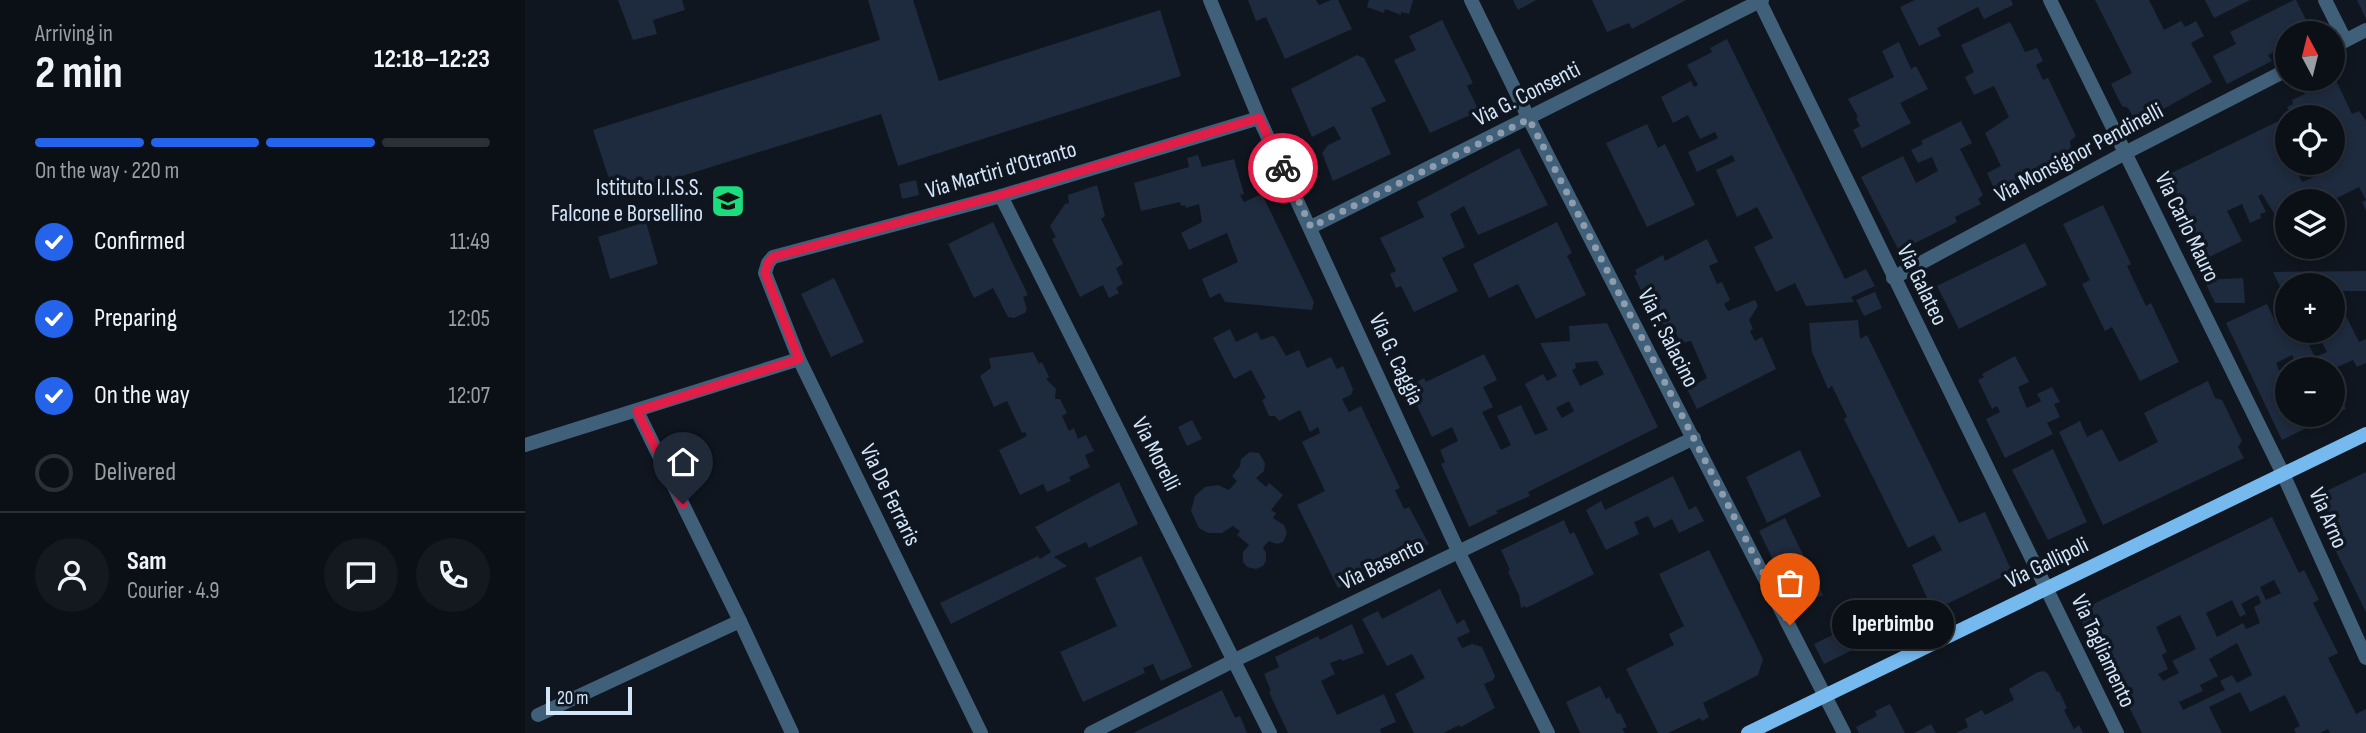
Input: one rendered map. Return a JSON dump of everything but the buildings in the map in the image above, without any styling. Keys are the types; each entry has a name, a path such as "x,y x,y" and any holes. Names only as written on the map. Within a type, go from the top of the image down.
{"main road":[{"name":"Via Gallipoli","path":"1748,733 2366,434"}],"street":[{"name":"Via G. Caggia","path":"1210,0 1259,118 1459,553 1548,733"},
{"name":"Via F. Salacino","path":"1471,0 1529,119 1844,733"},
{"name":"Via G. Consenti","path":"1311,227 1760,0"},
{"name":"Via Galateo","path":"1760,0 1893,278 2048,588"},
{"name":"Via Carlo Mauro","path":"2050,0 2283,474"},
{"path":"2325,0 2332,21"},
{"path":"2345,41 2366,30"},
{"name":"Via Monsignor Pendinelli","path":"1893,278 2125,153 2275,76"},
{"name":"Via Martiri d'Otranto","path":"765,273 773,257 1001,195 1259,118"},
{"name":"Via Morelli","path":"1001,195 1270,733"},
{"name":"Via De Ferraris","path":"765,273 799,359 981,733"},
{"path":"525,445 799,359"},
{"path":"637,411 792,733"},
{"name":"Via Basento","path":"1091,733 1235,660 1694,438"},
{"name":"Via Arno","path":"2283,474 2366,657"},
{"name":"Via Tagliamento","path":"2048,588 2117,733"},
{"path":"538,715 740,621"}],"way so far":[{"path":"1283,168 1311,227 1529,119 1790,625"}],"place":[{"name":"Istituto I.I.S.S. Falcone e Borsellino","path":"728,201"},
{"name":"Iperbimbo","path":"1790,625"}],"route":[{"path":"683,504 637,411 799,359 765,273 773,257 1001,195 1259,118 1283,168"}]}
